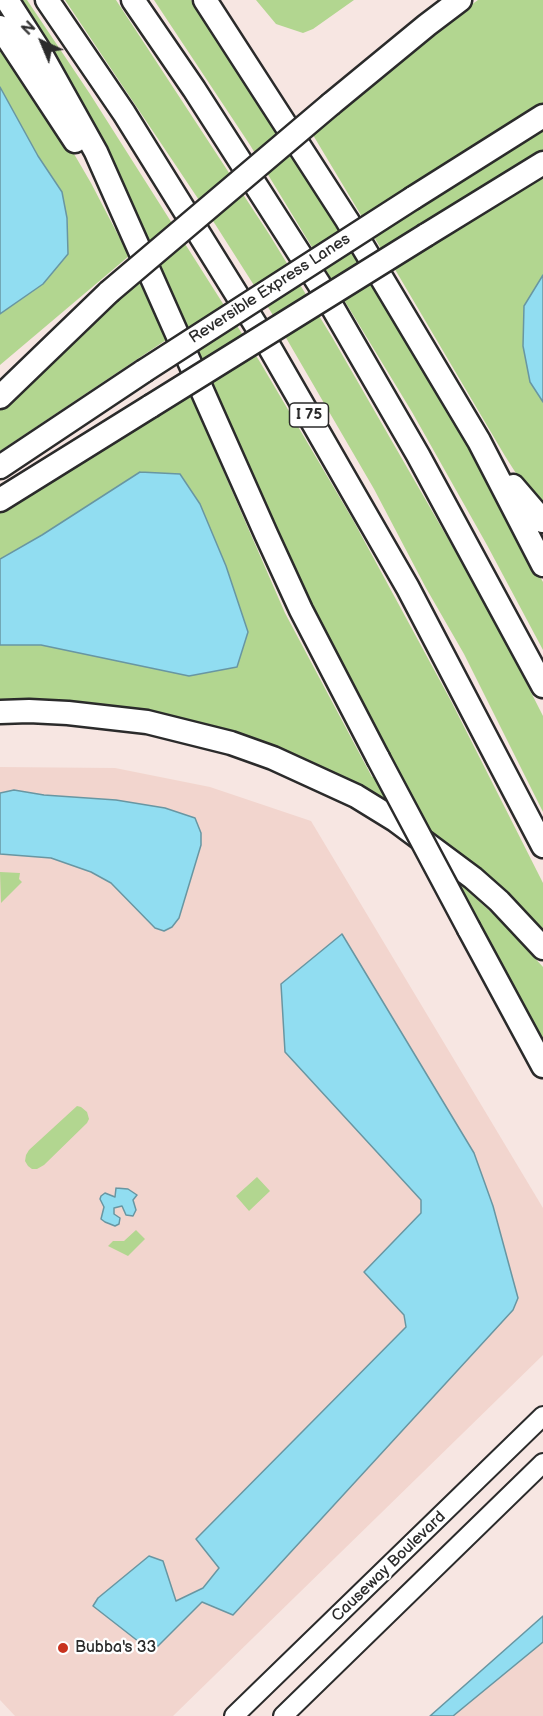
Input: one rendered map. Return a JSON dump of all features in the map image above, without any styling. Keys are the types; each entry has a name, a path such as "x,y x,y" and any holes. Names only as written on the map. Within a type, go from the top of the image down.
{"highway":[{"path":"7,0 39,50 96,152 301,610 543,1066"},
{"name":"I 75","path":"47,0 124,113 270,348 408,588 543,846"},
{"path":"133,0 195,89 319,284 418,455 543,686"},
{"path":"205,0 347,219 479,441 543,565"},
{"path":"0,385 331,104 460,0"},
{"path":"0,27 124,218"},
{"name":"Reversible Express Lanes","path":"0,467 144,371 543,116"},
{"path":"0,500 543,163"},
{"path":"0,398 109,292"},
{"path":"479,441 543,521"},
{"path":"0,712 68,713 147,722 231,742 273,758 356,796 395,820 473,878 506,908 543,948"}],"main road":[{"name":"Causeway Boulevard","path":"234,1716 543,1416"},
{"name":"Causeway Boulevard","path":"283,1716 543,1464"}],"shaded area":[{"path":"0,767 115,768 210,787 311,821 543,1208 543,1355 173,1716 15,1716 0,1700"},
{"path":"543,1642 543,1716 453,1716 518,1661"}],"green space":[{"path":"14,0 27,0 90,94 260,362 353,520 451,701 543,883 543,934 464,858 434,834 380,798 344,778 283,750 0,702 0,645 41,645 189,676 237,667 248,632 226,566 200,504 42,535 0,559 0,511 189,392 285,613 372,777 396,766 315,613 258,492"},
{"path":"65,0 116,0 269,234 332,337 493,617 543,716 543,812 464,654 374,489 271,312"},
{"path":"154,0 191,0 301,168 401,334 481,468 543,582 543,650 412,412 250,145"},
{"path":"256,0 354,0 313,29 303,33 276,24"},
{"path":"478,0 543,0 543,152 383,252 313,135 432,33"},
{"path":"0,40 63,135 129,256 0,365 0,314 43,284 68,254 67,218 62,192 38,156 0,87"},
{"path":"543,175 543,275 524,306 530,382 543,402 543,511 505,456 393,266 483,214"},
{"path":"139,281 166,340 0,451 0,402"},
{"path":"0,872 20,873 19,879 22,882 1,903"},
{"path":"458,882 503,923 543,967 543,1040"},
{"path":"77,1106 87,1112 89,1119 87,1123 44,1165 37,1169 28,1166 25,1161 29,1150"},
{"path":"257,1177 270,1191 249,1211 236,1196"},
{"path":"136,1230 145,1239 128,1256 108,1246 113,1241 124,1241"}],"water":[{"path":"0,87 38,156 62,192 67,218 68,254 43,284 0,314"},
{"path":"543,275 543,402 530,382 523,346 524,306"},
{"path":"140,472 180,474 200,504 226,566 248,632 237,667 189,676 41,645 0,645 0,559"},
{"path":"14,790 44,795 116,800 165,808 195,818 201,833 201,845 179,918 172,927 164,931 155,928 111,883 91,872 51,858 0,854 0,793"},
{"path":"342,934 474,1153 493,1206 518,1298 513,1310 233,1615 202,1602 152,1652 93,1606 98,1598 149,1556 163,1561 176,1601 203,1588 219,1568 196,1539 406,1327 404,1315 364,1272 421,1213 421,1200 285,1052 281,984"},
{"path":"116,1188 128,1189 137,1195 133,1200 136,1210 133,1216 126,1215 122,1206 114,1208 114,1214 120,1218 119,1224 115,1226 101,1219 104,1207 100,1199 105,1193 115,1197"},
{"path":"543,1616 543,1642 453,1716 430,1716"}],"place":[{"name":"Bubba's 33","path":"63,1648"}]}
